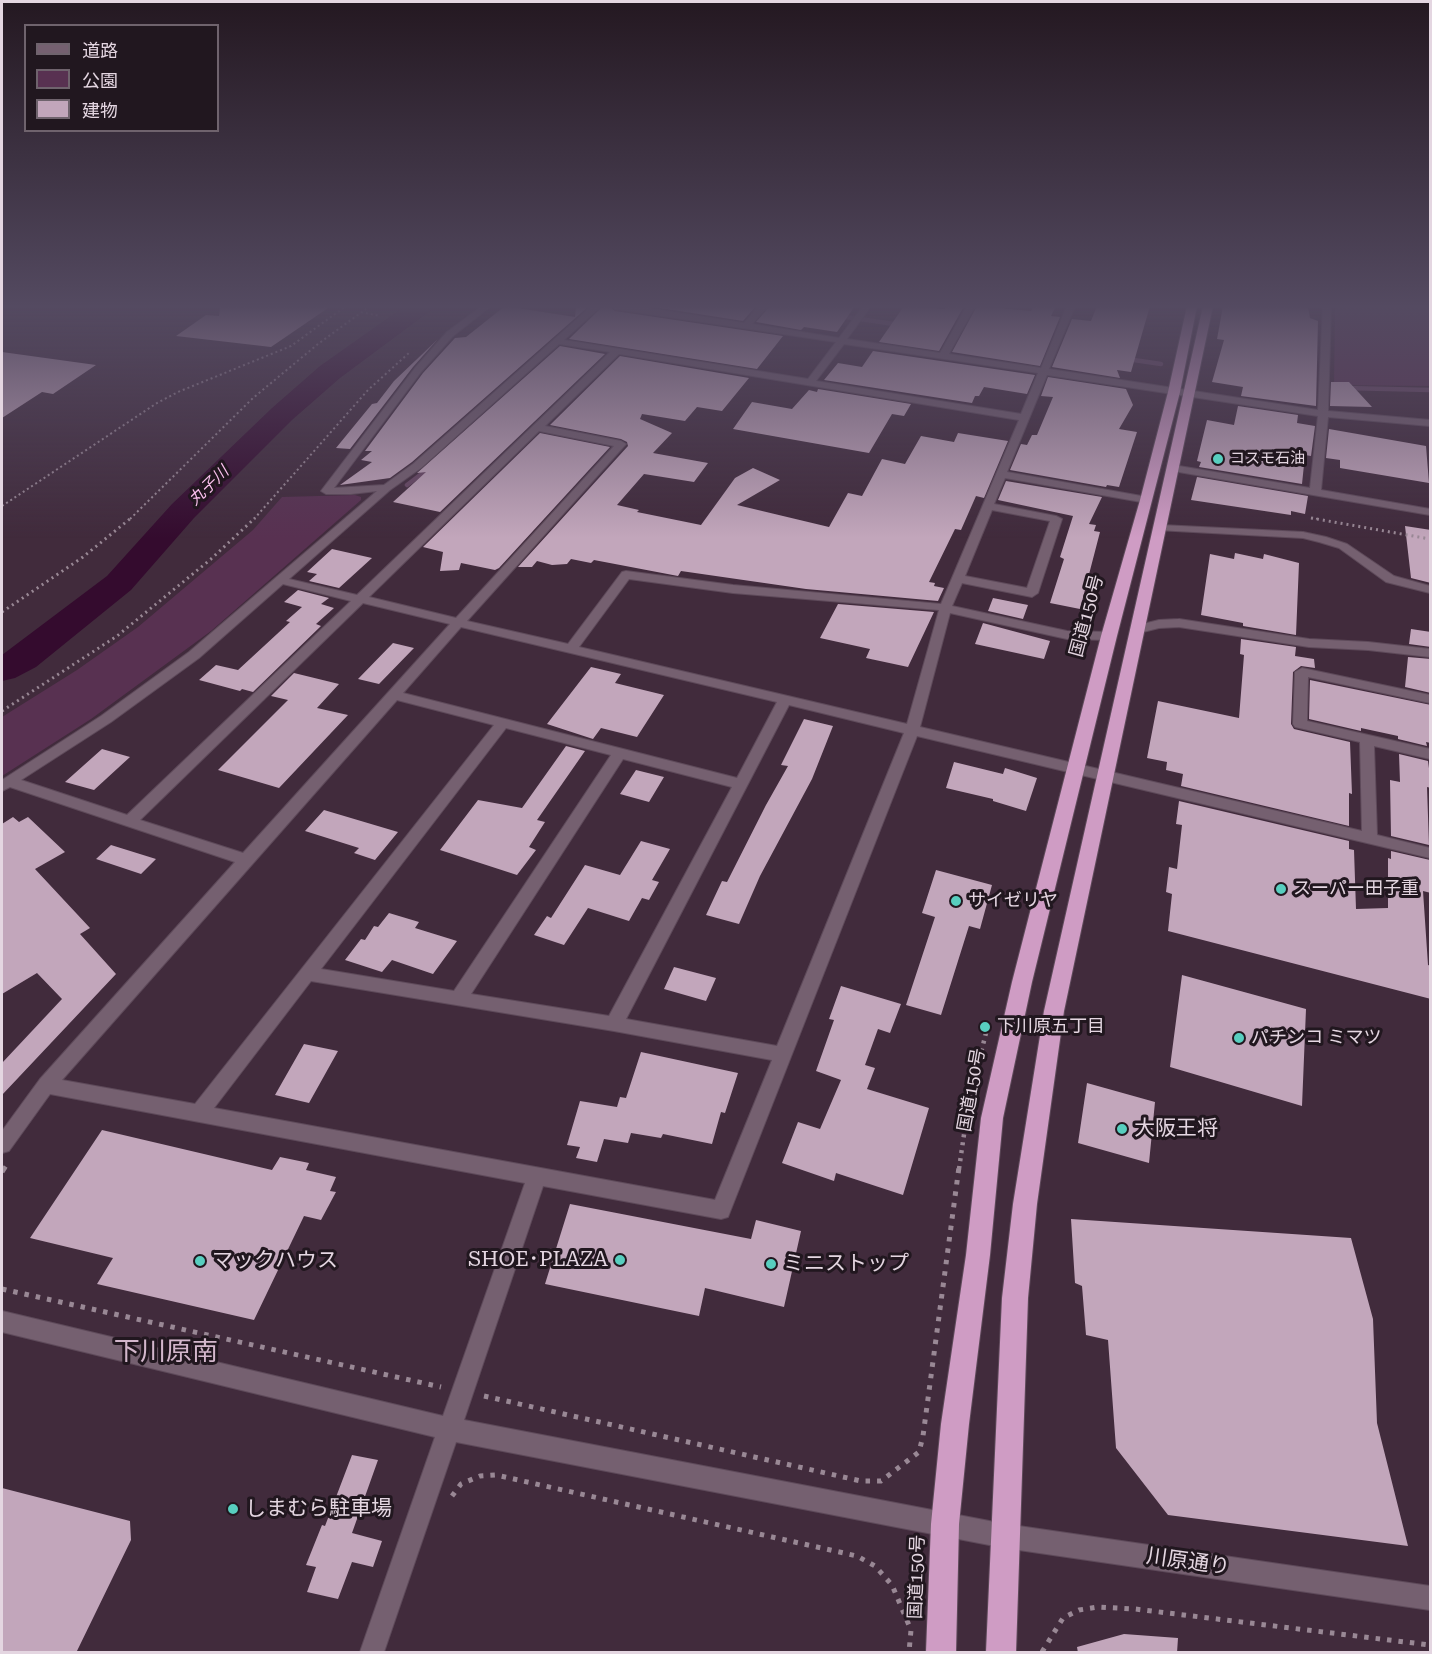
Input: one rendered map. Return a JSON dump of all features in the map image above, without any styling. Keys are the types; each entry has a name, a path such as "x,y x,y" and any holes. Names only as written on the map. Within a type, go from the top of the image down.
{"highway":[{"name":"国道150号","path":"1001,1653 1015,1298 1025,1204 1054,1011 1161,528 1173,468 1183,383"},
{"name":"国道150号","path":"941,1653 945,1524 955,1424 978,1255 992,1118 1012,1026 1109,636 1185,383"}],"street":[{"path":"387,488 326,492 408,383"},
{"path":"6,784 106,719 194,655 387,488 417,466 510,383"},
{"path":"130,821 584,383"},
{"path":"811,383 1025,418"},
{"path":"46,1085 721,1210 912,730 945,609 1039,383"},
{"path":"1117,383 1323,414 1431,423"},
{"path":"1315,492 1324,383"},
{"path":"2,1145 46,1085 393,695 621,444 537,428"},
{"path":"1173,468 1431,512"},
{"path":"1001,474 1148,500"},
{"path":"957,578 1032,593 1056,519 987,506"},
{"path":"1161,528 1303,535 1322,539 1343,546 1390,579 1431,590"},
{"path":"571,649 626,575 733,589 899,602 945,609 1067,635 1109,636"},
{"path":"280,580 1431,853"},
{"path":"1139,629 1159,624 1205,625 1309,643 1368,646 1431,653"},
{"path":"1431,699 1302,672 1300,724 1431,754"},
{"path":"393,695 741,784"},
{"path":"614,1024 785,700"},
{"path":"199,1113 503,723"},
{"path":"1367,739 1370,839"},
{"path":"458,999 620,753"},
{"path":"6,784 130,821 246,860"},
{"path":"308,974 614,1024 783,1056"},
{"path":"372,1653 537,1176"},
{"name":"川原通り","path":"2,1322 450,1429 1005,1536 1431,1598"}],"path":[{"path":"2,506 157,403 199,383"},
{"path":"2,612 83,557 129,520 271,383"},
{"path":"2,711 117,636 176,590 247,527 324,436 376,383"},
{"path":"1311,518 1431,539"},
{"path":"446,1504 461,1484 480,1476 496,1475 857,1556 875,1566 892,1585 911,1630 909,1653"},
{"path":"1042,1653 1048,1639 1063,1618 1079,1610 1098,1606 1431,1645"}],"green space":[{"path":"1334,383 1430,383 1430,386 1334,385"},
{"path":"355,495 361,497 361,500 211,631 91,719 2,776 2,717 77,670 138,627 253,530 282,497"}],"building":[{"path":"2,383 69,383 53,394 42,392 2,418"},
{"path":"392,383 401,383 350,449 336,448 372,404 377,403"},
{"path":"415,383 501,383 412,462 390,478 340,485 372,462 361,460 372,451 365,451"},
{"path":"518,383 575,383 440,512 393,502 426,472 417,473"},
{"path":"592,383 745,383 722,411 697,407 685,421 642,414 640,419 672,433 653,453 708,463 694,482 644,474 617,505 639,510 637,512 701,525 735,478 753,468 780,480 737,505 829,527 848,493 862,496 882,459 905,464 921,436 954,442 958,433 1008,441 984,498 976,496 961,530 955,529 929,582 935,583 934,586 944,588 938,601 806,589 681,571 678,576 594,560 591,563 571,559 567,564 552,565 537,561 532,567 518,567 628,446 627,442 621,439 550,425"},
{"path":"845,383 1032,383 1027,394 984,387 972,403"},
{"path":"1046,383 1088,383 1126,389 1133,405 1119,429 1137,432 1119,487 1107,485 1106,487 1010,470 1021,444 1027,445 1032,435 1037,435 1053,397 1041,396"},
{"path":"1219,383 1317,383 1316,406 1241,396 1243,387"},
{"path":"1331,383 1350,383 1372,407 1330,406"},
{"path":"818,389 911,404 904,416 892,414 869,453 733,429 752,402 792,409 809,390 817,392"},
{"path":"1238,406 1298,415 1297,423 1315,426 1311,456 1305,455 1302,484 1199,467 1201,462 1197,461 1207,420 1234,425"},
{"path":"1329,429 1426,446 1429,483 1340,468 1340,460 1326,458"},
{"path":"540,433 610,447 499,568 495,570 461,563 459,570 440,571 443,552 423,547"},
{"path":"1197,477 1308,496 1305,514 1291,511 1291,515 1191,500"},
{"path":"1006,481 1102,497 1089,524 1096,525 1094,531 1100,532 1080,609 1050,603 1064,559 1060,557 1073,516 998,500"},
{"path":"1405,526 1431,530 1431,583 1411,578"},
{"path":"332,549 372,558 339,588 309,581 317,574 307,572"},
{"path":"1235,553 1263,559 1264,554 1299,563 1296,635 1243,626 1243,623 1201,615 1210,554 1234,559"},
{"path":"298,590 329,598 321,604 334,608 316,624 321,626 253,692 242,689 240,691 199,680 216,665 238,670 290,622 286,621 302,607 284,602"},
{"path":"993,598 1028,605 1023,619 988,611"},
{"path":"838,604 934,612 908,667 866,658 870,649 820,638"},
{"path":"983,623 1050,641 1044,659 975,644"},
{"path":"1411,629 1431,632 1431,647 1409,644"},
{"path":"1241,639 1296,647 1295,656 1314,659 1315,668 1301,666 1293,672 1291,724 1294,729 1350,742 1352,794 1349,793 1349,826 1181,786 1183,774 1166,770 1167,762 1147,758 1158,701 1239,718 1244,655 1240,654"},
{"path":"393,643 414,648 379,684 358,679"},
{"path":"1408,657 1431,659 1431,693 1405,687"},
{"path":"591,667 621,674 615,683 664,695 637,737 601,728 593,739 547,724"},
{"path":"294,673 339,684 317,708 348,715 279,788 218,770 288,700 271,696"},
{"path":"1310,680 1431,705 1431,743 1426,742 1427,746 1398,739 1398,736 1361,728 1361,731 1309,719"},
{"path":"804,719 833,726 812,779 760,876 739,924 706,915 722,881 727,882 788,766 781,765"},
{"path":"566,746 585,751 537,820 545,822 529,847 536,850 517,875 440,850 478,800 522,808"},
{"path":"102,749 130,757 94,790 65,782"},
{"path":"1399,754 1428,761 1431,783 1431,788 1427,787 1429,845 1391,836 1390,780 1400,782"},
{"path":"954,762 1003,774 1005,768 1037,778 1026,811 993,801 993,799 946,788"},
{"path":"636,770 664,777 649,802 620,794"},
{"path":"1179,801 1349,841 1349,849 1354,850 1356,909 1388,908 1388,858 1391,859 1391,851 1430,860 1431,893 1423,891 1428,965 1431,966 1431,999 1168,931 1172,894 1166,892 1169,867 1177,869 1182,825 1176,824"},
{"path":"324,810 398,832 375,860 354,853 359,848 305,831"},
{"path":"13,817 19,822 28,817 65,852 35,869 90,928 80,934 116,974 2,1095 2,1063 62,999 37,973 2,994 2,824"},
{"path":"641,841 670,849 652,880 659,882 649,900 642,898 629,921 588,908 564,945 534,935 547,916 551,918 585,865 620,875"},
{"path":"111,845 156,859 141,874 96,859"},
{"path":"936,870 992,885 980,929 969,926 941,1015 906,1005 935,917 922,913"},
{"path":"389,913 419,922 415,928 457,941 433,974 392,960 382,972 345,960 361,939 365,940 374,926 378,927"},
{"path":"674,967 716,978 706,1001 664,989"},
{"name":"パチンコ ミマツ","path":"1182,975 1306,1009 1302,1106 1170,1067"},
{"path":"841,986 901,1004 890,1033 878,1029 865,1065 875,1068 867,1089 929,1108 903,1195 836,1173 834,1181 782,1163 798,1122 820,1129 841,1080 816,1071 834,1020 829,1019"},
{"path":"304,1044 338,1051 309,1103 275,1095"},
{"path":"641,1052 738,1073 725,1113 721,1112 712,1144 663,1134 661,1138 631,1133 628,1143 604,1139 597,1162 576,1158 580,1147 567,1145 580,1101 617,1107 620,1097 626,1098"},
{"path":"1087,1083 1155,1102 1149,1163 1078,1143"},
{"path":"102,1130 272,1170 280,1157 309,1163 306,1170 336,1177 330,1191 336,1192 321,1220 304,1216 254,1320 97,1284 113,1258 30,1238"},
{"path":"570,1204 751,1239 756,1220 801,1231 784,1307 705,1288 699,1316 545,1284"},
{"path":"1071,1219 1351,1238 1373,1319 1377,1423 1408,1546 1168,1515 1116,1448 1108,1340 1086,1335 1082,1286 1075,1283"},
{"path":"352,1455 378,1460 352,1533 382,1541 373,1567 352,1562 338,1599 307,1592 316,1567 306,1565 322,1525 325,1526"},
{"path":"2,1488 130,1521 131,1540 76,1653 2,1653"},
{"path":"1124,1634 1178,1638 1177,1653 1078,1653 1077,1647"}],"waterway":[{"name":"丸子川","path":"2,670 23,659 119,583 183,511 282,414 317,383"},
{"path":"1345,388 1430,390"},
{"path":"407,485 432,466"}],"place":[{"name":"コスモ石油","path":"1218,459"},
{"name":"スーパー田子重","path":"1281,889"},
{"name":"サイゼリヤ","path":"956,901"},
{"name":"下川原五丁目","path":"985,1027"},
{"name":"パチンコ ミマツ","path":"1239,1038"},
{"name":"大阪王将","path":"1122,1129"},
{"name":"SHOE･PLAZA","path":"620,1260"},
{"name":"マックハウス","path":"200,1261"},
{"name":"ミニストップ","path":"771,1264"},
{"name":"しまむら駐車場","path":"233,1509"}],"district":[{"name":"下川原南","path":"166,1352"}]}
